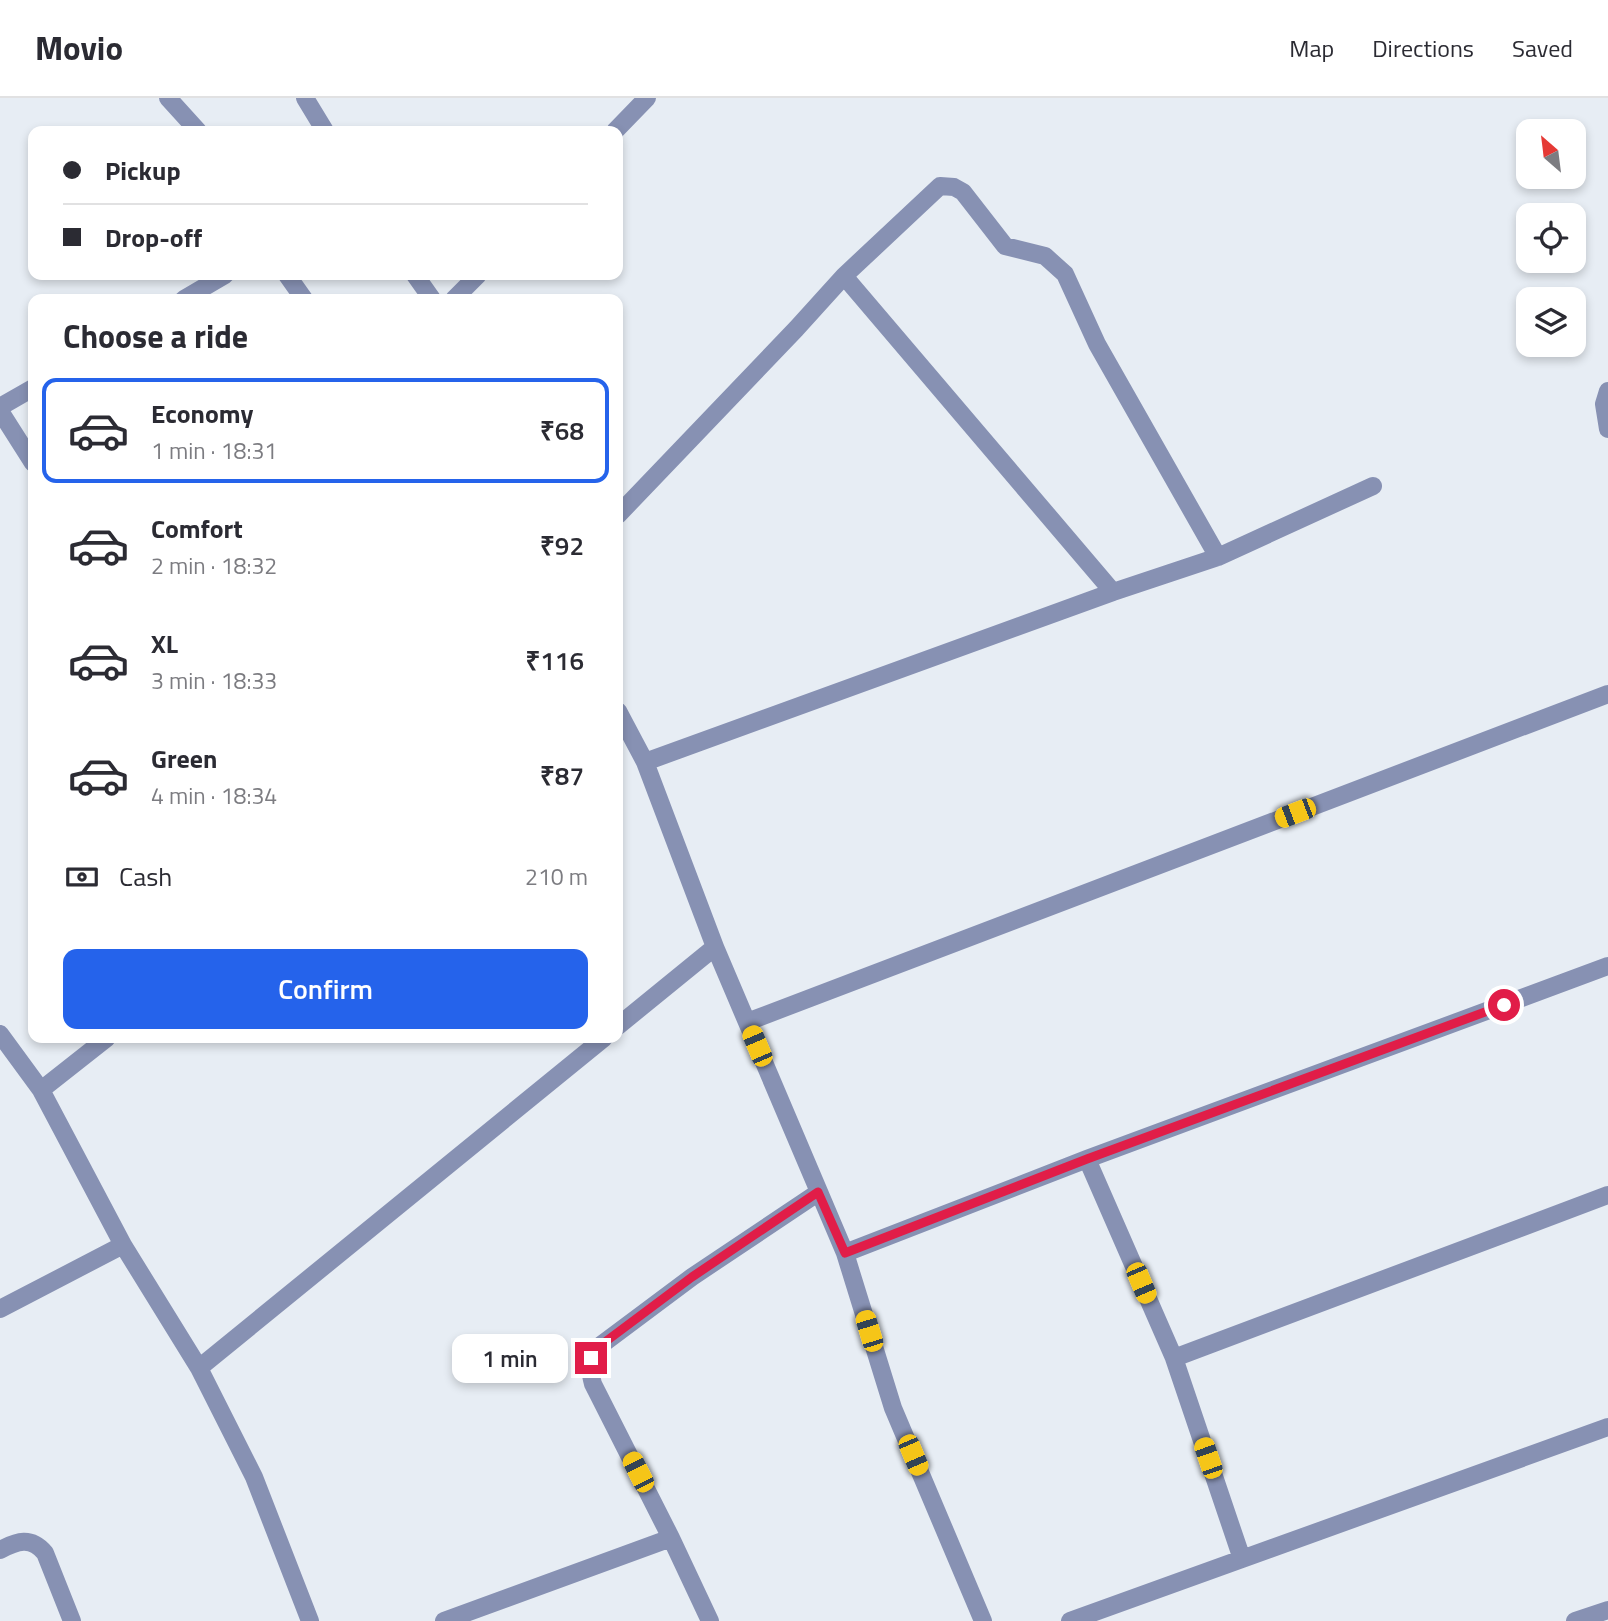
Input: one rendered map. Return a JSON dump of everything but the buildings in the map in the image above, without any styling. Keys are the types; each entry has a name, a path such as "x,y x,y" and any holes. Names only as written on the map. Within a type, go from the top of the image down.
{"street":[{"path":"168,98 193,126"},
{"path":"305,98 322,126"},
{"path":"620,126 647,98"},
{"path":"623,510 844,276 940,186 954,187 963,191 1005,246 1045,256 1065,274 1097,344 1218,557"},
{"path":"844,276 1113,592"},
{"path":"193,294 216,280"},
{"path":"459,294 473,280"},
{"path":"28,391 0,409 28,455"},
{"path":"1608,391 1604,404 1608,429"},
{"path":"645,762 1113,592 1218,557 1373,486"},
{"path":"747,1022 1608,694"},
{"path":"623,720 645,762 715,947 845,1253 893,1408 983,1621"},
{"path":"623,1022 715,947"},
{"path":"845,1253 1087,1159 1608,966"},
{"path":"0,1034 41,1090 122,1245 199,1368 254,1477 310,1621"},
{"path":"41,1090 101,1043"},
{"path":"199,1368 598,1043"},
{"path":"1087,1159 1174,1358 1242,1559"},
{"path":"710,1621 593,1384 589,1371 591,1358 597,1348 692,1277 818,1192"},
{"path":"1174,1358 1608,1195"},
{"path":"0,1309 122,1245"},
{"path":"1070,1621 1608,1427"},
{"path":"444,1621 671,1538"},
{"path":"0,1550 22,1540 39,1545 45,1553 72,1621"},
{"path":"1574,1621 1608,1610"}],"route":[{"path":"591,1358 597,1348 692,1277 818,1192 845,1253 1087,1159 1504,1005"}]}
